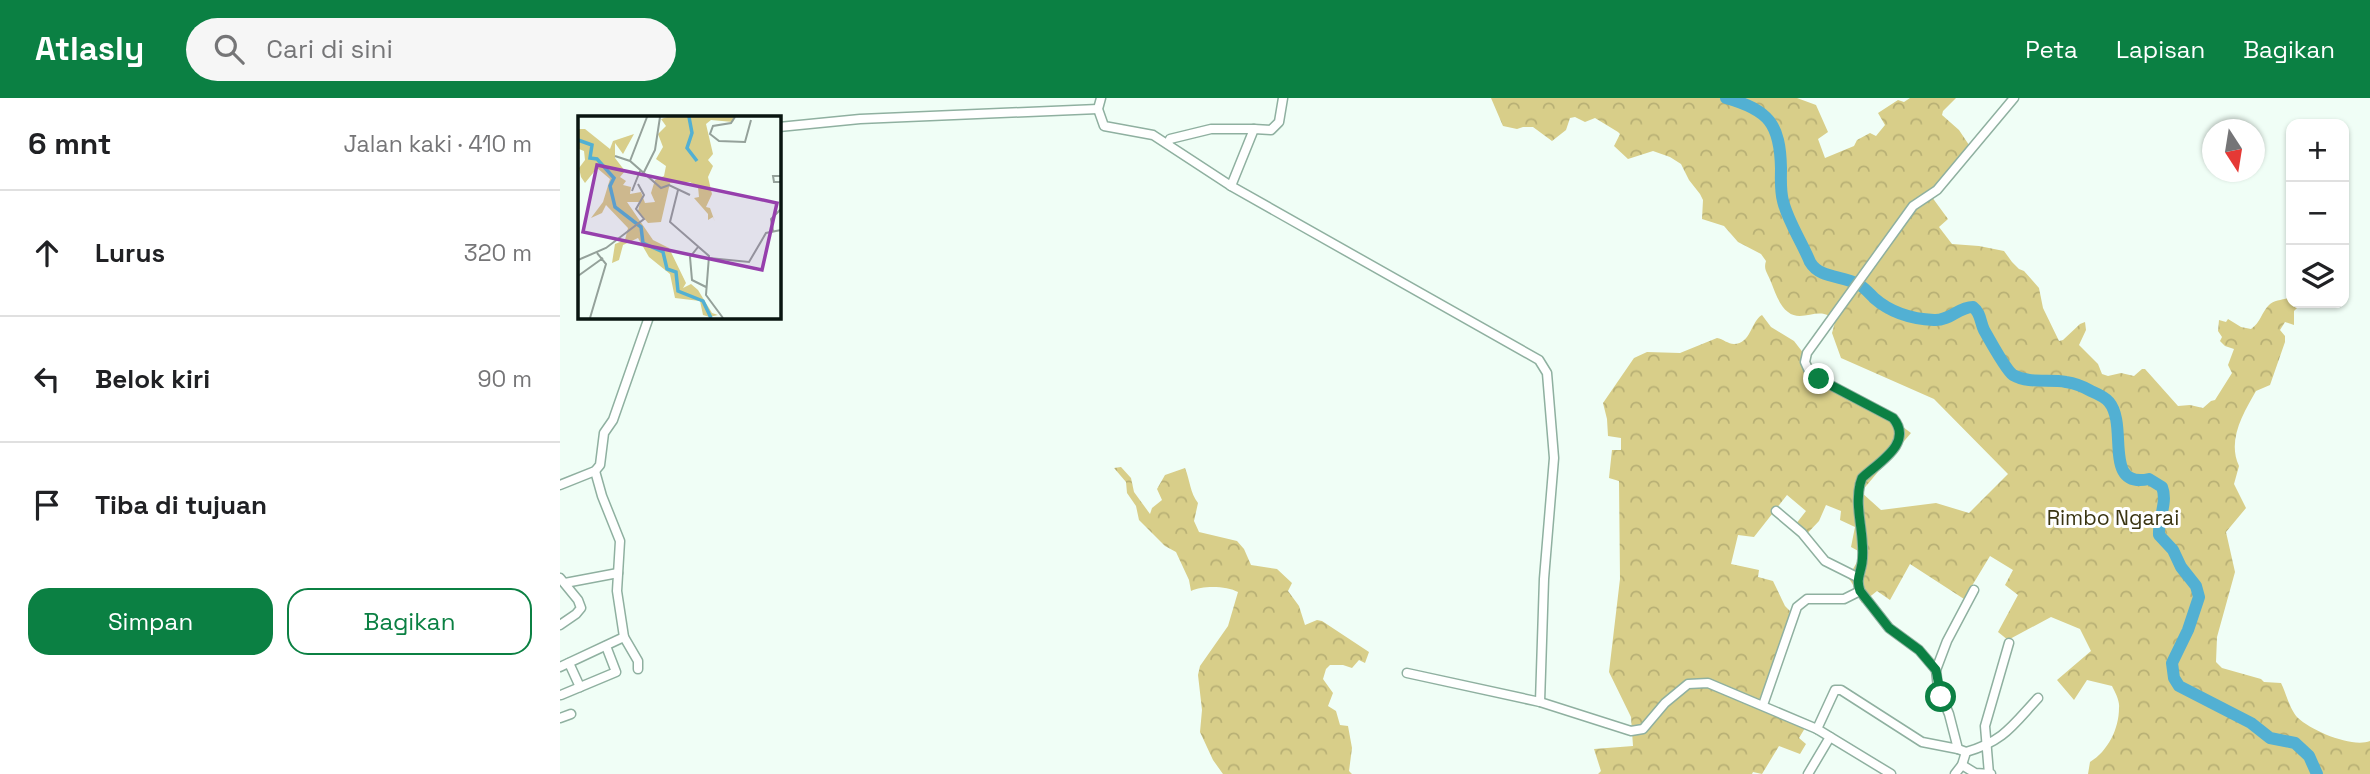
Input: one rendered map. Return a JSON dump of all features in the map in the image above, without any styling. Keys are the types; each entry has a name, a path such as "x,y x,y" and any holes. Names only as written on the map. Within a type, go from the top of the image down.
{"street":[{"path":"1101,98 1098,109 1104,126 1153,135 1231,187 1539,360 1548,373 1554,458 1544,579 1540,702"},
{"path":"1168,144 1170,139 1211,130 1271,130 1279,122 1283,98"},
{"path":"1936,670 1919,650 1889,628 1860,591 1857,577 1862,564 1860,484 1862,478 1898,446 1901,437 1899,426 1893,418 1819,379 1809,371 1805,362 1807,353 1913,206 1937,190 2014,98"},
{"path":"780,127 860,119 1098,109"},
{"path":"1231,187 1254,129"},
{"path":"560,485 595,471 600,465 604,433 613,421 649,318"},
{"path":"595,471 620,541 617,591 624,636 638,661 638,669"},
{"path":"1776,511 1802,533 1825,561 1857,577"},
{"path":"562,581 618,573"},
{"path":"560,625 581,608 578,600 562,581"},
{"path":"1955,774 1962,765 1962,751 1938,688 1936,670 1943,648 1973,590"},
{"path":"1763,705 1797,607 1807,598 1844,599 1860,591"},
{"path":"560,667 624,636"},
{"path":"1962,765 1975,773 1990,774 1985,726 2009,643"},
{"path":"561,695 616,672 606,646"},
{"path":"569,663 580,687"},
{"path":"1407,673 1540,702 1631,730 1643,729 1665,703 1688,684 1708,683 1817,729 1891,774"},
{"path":"1817,729 1835,690 1841,690 1922,742 1962,751 1987,746 2002,737 2038,698"},
{"path":"560,718 571,714"},
{"path":"1808,774 1830,737"}],"green space":[{"name":"Rimbo Ngarai","path":"1491,98 1797,98 1816,105 1828,132 1818,139 1825,158 1854,146 1857,140 1870,133 1876,136 1885,125 1878,113 1898,100 1904,102 1910,98 1956,98 1942,115 1959,130 1971,148 1929,193 1948,219 1939,227 1952,244 2004,251 2039,288 2043,308 2059,341 2085,322 2086,330 2079,345 2098,364 2102,374 2108,376 2121,373 2134,376 2145,369 2178,406 2203,408 2215,400 2232,373 2228,365 2234,349 2220,341 2222,337 2218,331 2219,320 2226,322 2228,319 2241,327 2251,329 2269,305 2286,298 2286,308 2297,308 2294,311 2294,325 2285,322 2280,330 2285,336 2285,342 2270,385 2256,391 2238,427 2236,437 2239,466 2234,484 2246,508 2226,532 2235,572 2217,637 2216,662 2222,668 2264,682 2281,683 2295,715 2313,728 2343,740 2362,743 2370,741 2370,774 2088,774 2090,762 2102,752 2111,739 2117,724 2119,705 2112,686 2087,680 2074,700 2057,680 2091,651 2080,629 2051,617 2008,640 1998,632 2018,595 2005,585 2013,570 1990,556 1964,599 1910,564 1890,600 1877,591 1862,603 1848,578 1862,553 1851,547 1855,527 1840,520 1841,511 1826,505 1819,521 1802,539 1792,529 1806,511 1787,495 1754,537 1738,535 1731,564 1759,570 1758,577 1773,581 1790,611 1786,629 1758,703 1805,728 1799,738 1806,744 1800,754 1779,746 1762,774 1598,774 1601,771 1594,749 1633,746 1631,717 1609,672 1620,579 1619,481 1609,478 1612,450 1621,450 1621,438 1608,436 1603,403 1634,358 1647,352 1680,353 1717,338 1732,344 1740,343 1762,315 1771,327 1794,341 1821,376 1883,412 1911,433 1861,492 1881,510 1936,503 1969,513 2008,474 1934,399 1841,358 1832,333 1835,322 1830,317 1825,314 1800,316 1788,312 1776,294 1765,269 1766,261 1761,254 1738,242 1724,226 1702,219 1703,200 1681,164 1653,151 1628,159 1614,146 1620,134 1595,118 1585,122 1575,117 1570,118 1566,130 1552,141 1533,127 1517,129 1503,126"},
{"path":"1121,467 1131,478 1134,492 1150,514 1152,508 1162,500 1157,489 1165,475 1185,468 1198,503 1194,521 1199,532 1237,541 1251,565 1277,569 1292,583 1288,591 1299,606 1305,625 1317,620 1322,621 1369,652 1365,663 1359,660 1352,668 1330,665 1323,679 1333,693 1328,706 1336,711 1340,725 1348,726 1352,748 1349,771 1352,774 1223,774 1200,732 1202,710 1198,675 1200,666 1228,626 1238,592 1215,587 1191,591 1176,552 1165,546 1139,520 1136,506 1127,493 1126,482 1114,468"}],"waterway":[{"path":"1726,98 1753,108 1769,121 1774,130 1780,153 1781,189 1785,209 1810,262 1819,271 1858,284 1887,308 1910,317 1940,320 1973,307 1978,312 1984,330 2013,375 2039,381 2072,383 2099,394 2109,402 2115,413 2121,465 2126,475 2135,480 2149,479 2162,487 2164,499 2159,535 2173,550 2181,567 2196,586 2199,597 2188,630 2172,663 2174,678 2179,686 2251,723 2270,738 2295,743 2309,756 2317,774"}],"route":[{"path":"1819,379 1893,418 1899,426 1901,437 1898,446 1862,478 1858,490 1862,564 1857,584 1889,628 1919,650 1936,670 1941,697"}]}
